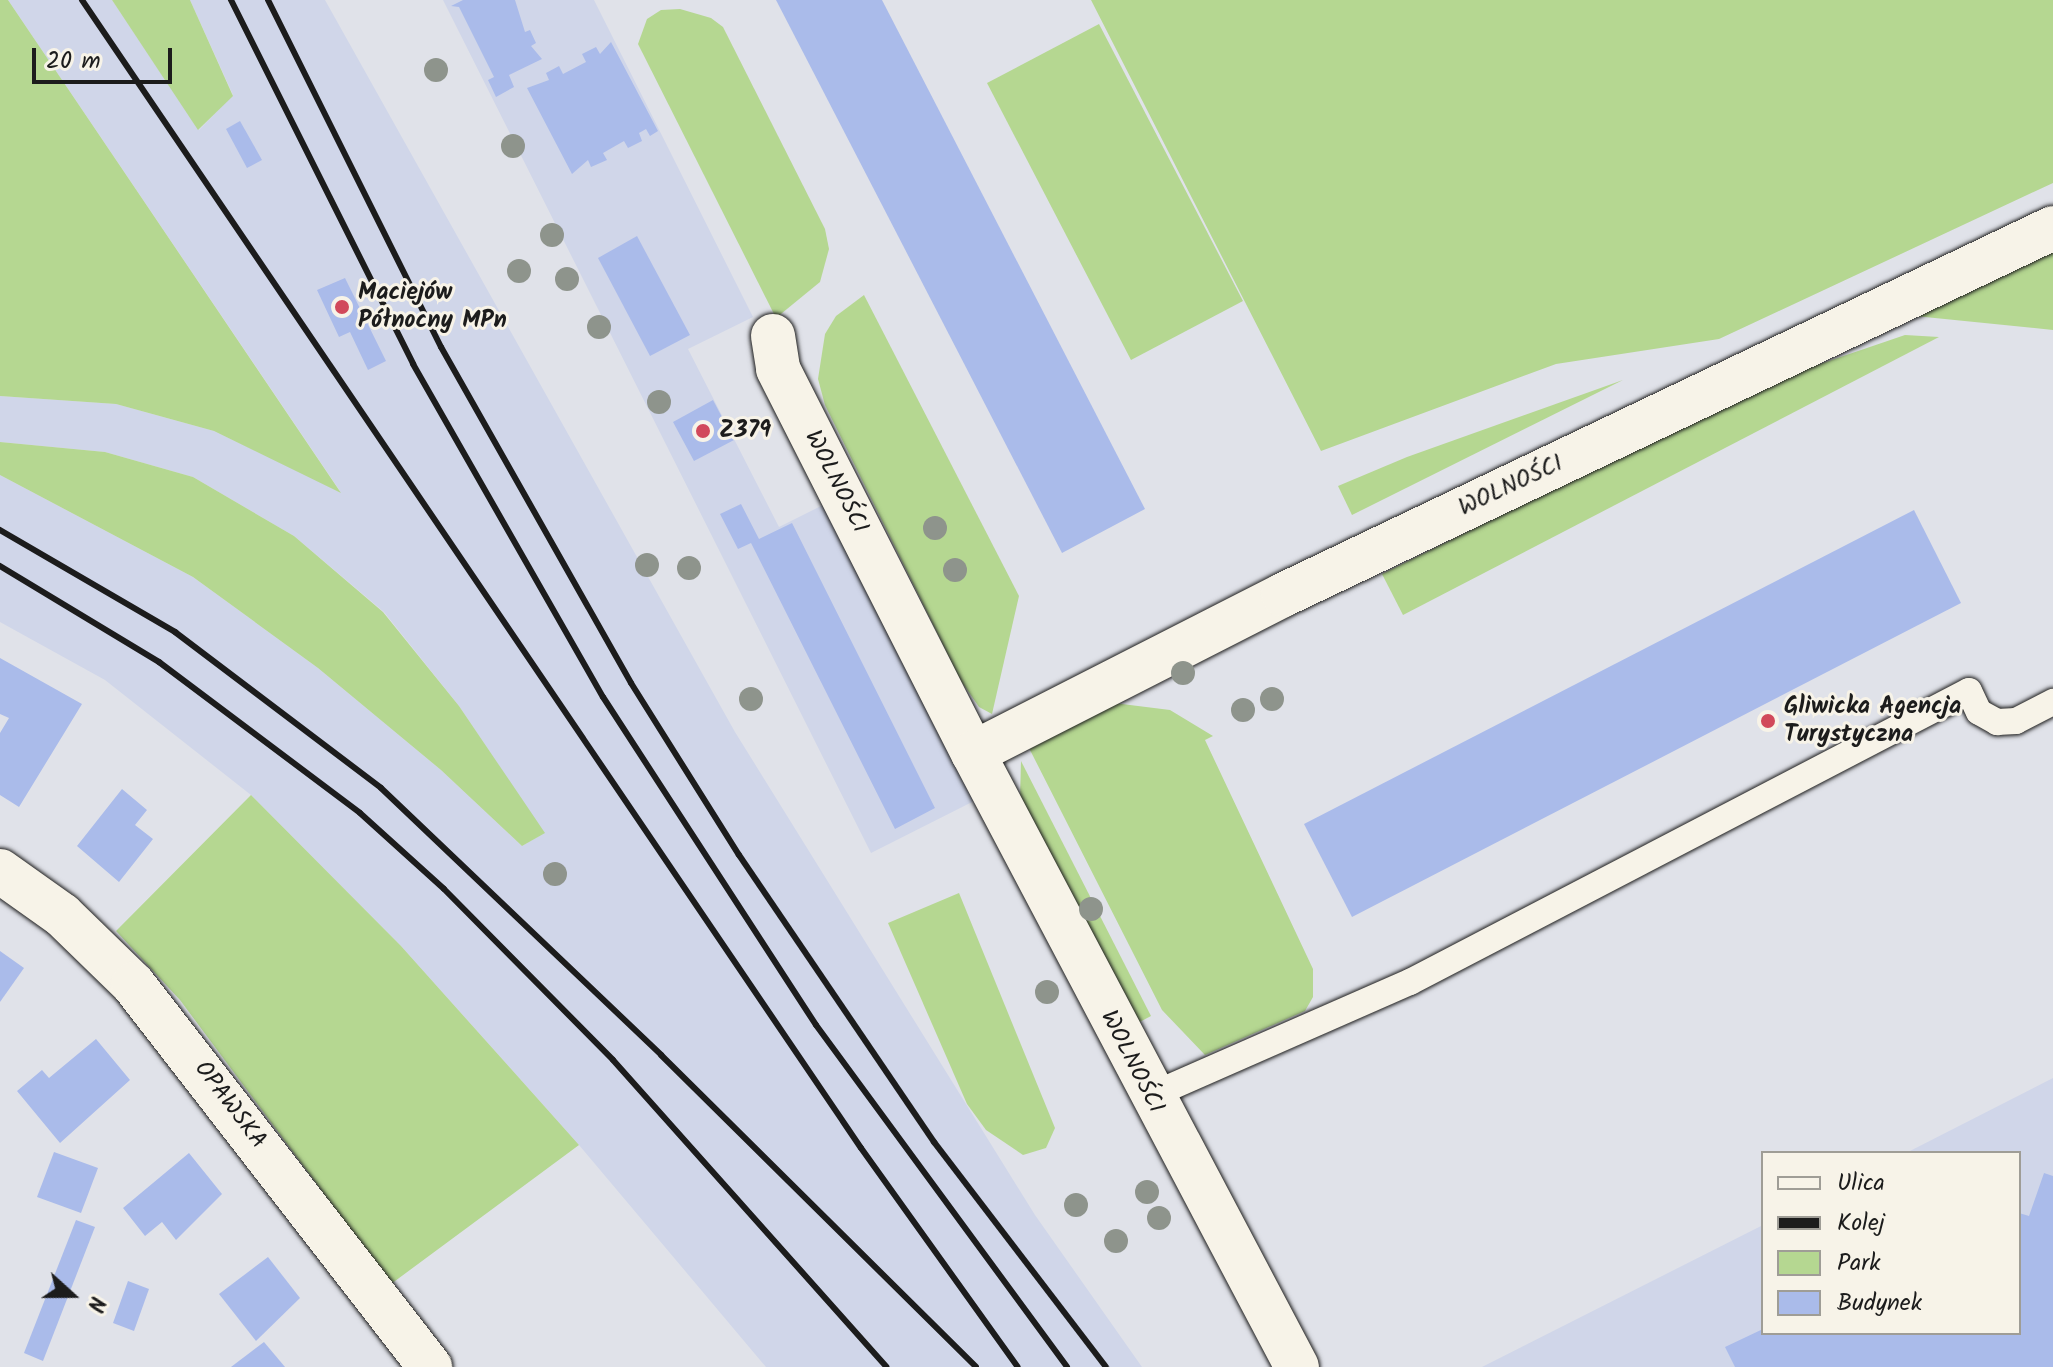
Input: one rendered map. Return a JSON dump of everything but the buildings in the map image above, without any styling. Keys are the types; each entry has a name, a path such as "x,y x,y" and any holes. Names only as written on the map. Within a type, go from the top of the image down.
{"street":[{"name":"WOLNOŚCI","path":"973,753 1283,595 2053,228"},
{"name":"WOLNOŚCI","path":"773,336 778,369 973,753 1150,1096 1297,1367"},
{"name":"OPAWSKA","path":"0,871 62,915 133,984 430,1367"}],"lane":[{"path":"1150,1096 1410,982 1969,691 1979,712 1997,722 2016,721 2053,702"}],"shaded area":[{"path":"8,0 112,0 199,130 233,95 190,0 325,0 735,732 1035,1215 1142,1367 766,1367 579,1145 401,946 251,795 105,680 0,622 0,475 193,577 318,668 441,770 522,846 544,833 459,706 384,612 294,536 193,477 105,452 0,442 0,396 116,404 214,431 340,491"},
{"path":"443,0 594,0 753,317 688,349 779,527 831,501 980,798 871,853"},
{"path":"2053,1078 2053,1367 1482,1367 1761,1226 1761,1335 2021,1335 2021,1151 1910,1151"}],"green space":[{"path":"0,0 8,0 341,493 214,431 116,404 0,396"},
{"path":"112,0 190,0 233,96 198,130"},
{"path":"1091,0 2053,0 2053,183 1719,339 1556,364 1321,451"},
{"path":"680,9 711,18 723,27 825,229 829,249 820,282 776,318 638,44 647,19 661,10"},
{"path":"1099,24 1243,301 1131,360 987,83"},
{"path":"2053,249 2053,330 1915,316"},
{"path":"864,295 1019,596 992,714 979,707 961,681 825,405 818,379 825,334 836,316"},
{"path":"1905,335 1939,337 1403,615 1382,574 1779,378"},
{"path":"1623,380 1352,515 1338,486 1407,457"},
{"path":"0,442 105,452 193,477 294,536 383,612 459,706 545,833 522,846 441,770 318,668 193,577 0,475"},
{"path":"1114,703 1170,710 1213,736 1205,740 1313,969 1313,997 1305,1011 1205,1055 1162,1010 1029,748"},
{"path":"1021,761 1151,1016 1134,1025 1020,800"},
{"path":"251,795 401,946 579,1145 391,1284 180,1000 116,931"},
{"path":"959,893 1055,1128 1046,1148 1023,1155 986,1130 967,1104 888,923"}],"railway":[{"path":"82,0 861,1148 1018,1367"},
{"path":"231,0 413,364 603,697 816,1025 1067,1367"},
{"path":"268,0 441,347 631,683 739,855 934,1142 1106,1367"},
{"path":"0,530 175,632 381,788 661,1055 976,1367"},
{"path":"0,566 159,662 360,813 444,889 613,1060 887,1367"}],"place":[{"name":"Maciejów Północny MPn","path":"342,307"},
{"name":"Z379","path":"703,431"},
{"name":"Gliwicka Agencja Turystyczna","path":"1768,721"}]}
